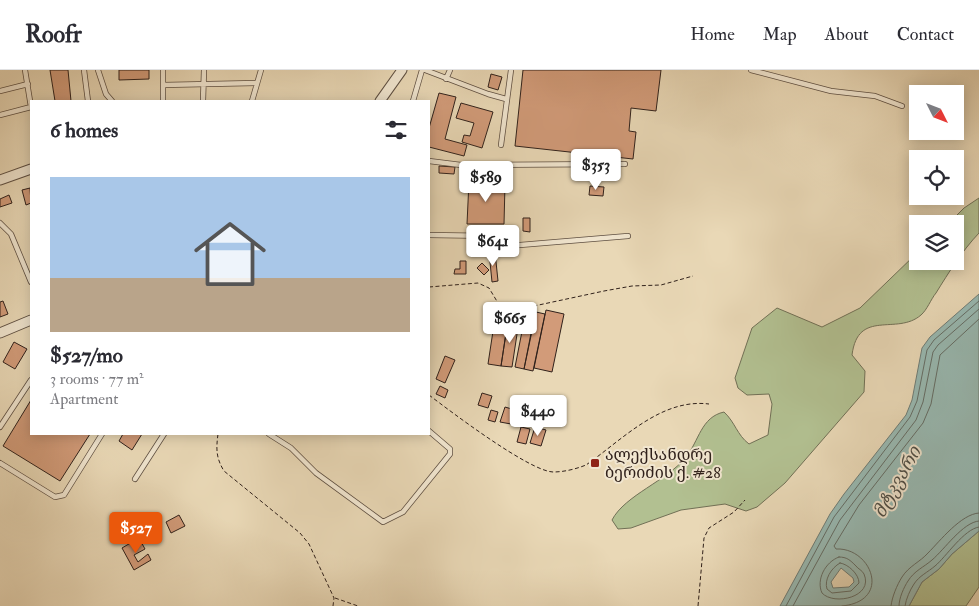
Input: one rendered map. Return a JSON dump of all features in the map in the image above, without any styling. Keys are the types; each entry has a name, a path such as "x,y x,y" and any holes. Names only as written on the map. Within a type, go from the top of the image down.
{"street":[{"path":"381,100 402,70"},
{"path":"0,180 30,169"},
{"path":"0,333 30,320"}],"lane":[{"path":"25,70 30,100"},
{"path":"84,70 88,100"},
{"path":"98,70 106,94 111,100"},
{"path":"163,70 163,100"},
{"path":"203,100 204,70"},
{"path":"252,100 261,70"},
{"path":"413,100 424,70 506,99"},
{"path":"446,79 450,70"},
{"path":"501,145 511,70"},
{"path":"751,70 831,92 875,96 902,106"},
{"path":"163,84 257,83"},
{"path":"0,91 28,84"},
{"path":"0,116 30,107"},
{"path":"430,161 461,165 626,164"},
{"path":"0,223 11,234 30,280"},
{"path":"430,235 493,236 507,246 628,236"},
{"path":"0,427 30,382"},
{"path":"271,435 291,448 316,473 383,522 403,512 450,454 450,449 430,432"},
{"path":"0,463 55,497 64,495 101,435"},
{"path":"134,479 163,435"}],"path":[{"path":"430,287 478,282 489,288 501,308 526,307 613,289 661,284 692,276"},
{"path":"430,396 495,442 531,464 551,472 576,469 586,465 648,419 674,408 695,402 709,404"},
{"path":"218,435 216,451 218,462 224,471 300,533 309,544 334,598 333,606"},
{"path":"698,606 704,538 709,528 734,512 745,500"},
{"path":"334,598 358,606"}],"green space":[{"path":"979,198 979,233 964,251 964,215 957,215"},
{"path":"909,261 909,270 951,270 921,315 901,324 870,327 862,332 856,341 852,355 865,371 864,392 785,483 757,507 746,511 725,504 681,510 631,528 618,529 612,520 618,511 636,495 678,466 690,451 705,424 716,415 724,412 749,444 768,435 772,404 769,394 747,395 738,388 735,378 752,328 777,308 822,327 860,308"},
{"path":"979,531 979,587 966,606 909,606 922,582 939,569 952,554"}],"water":[{"name":"მტკვარი","path":"979,294 979,531 952,554 939,569 922,582 909,606 780,606 830,514 906,415 912,400 922,348 930,337","holes":["841,568 853,578 854,582 849,587 833,588 831,582"]}],"building":[{"path":"50,70 68,70 71,100 55,100"},
{"path":"119,70 149,70 149,79 119,80"},
{"path":"523,70 661,70 656,111 631,108 629,131 636,132 633,159 515,146"},
{"path":"491,74 502,77 498,90 488,87"},
{"path":"439,93 456,97 445,139 467,145 464,156 430,147 430,124"},
{"path":"461,103 493,112 482,148 462,142 464,135 470,136 474,123 456,118"},
{"path":"439,166 455,167 454,174 439,173"},
{"path":"469,181 505,184 504,224 467,224"},
{"path":"590,186 604,187 603,196 589,195"},
{"path":"30,188 30,203 26,205 22,190"},
{"path":"9,195 12,203 0,207 0,199"},
{"path":"523,218 530,218 530,232 523,231"},
{"path":"489,252 495,252 498,281 492,282"},
{"path":"460,261 466,261 466,274 454,274 455,269 460,269"},
{"path":"482,263 489,270 484,275 477,268"},
{"path":"3,301 8,314 0,317 0,302"},
{"path":"546,310 564,314 552,372 534,368"},
{"path":"526,311 535,313 524,369 515,367"},
{"path":"536,312 545,314 533,371 524,369"},
{"path":"495,318 508,320 501,366 488,364"},
{"path":"508,320 519,321 512,367 501,366"},
{"path":"14,342 27,349 15,369 3,362"},
{"path":"445,356 455,360 445,383 436,379"},
{"path":"440,386 448,390 445,398 436,394"},
{"path":"482,393 492,396 488,408 478,405"},
{"path":"30,402 30,435 89,435 60,481 3,446"},
{"path":"505,407 515,410 511,424 500,422"},
{"path":"491,410 498,412 495,422 488,420"},
{"path":"521,427 530,429 526,444 517,442"},
{"path":"535,427 546,430 541,446 530,443"},
{"path":"122,435 141,435 132,450 119,441"},
{"path":"179,515 185,526 171,533 166,522"},
{"path":"139,538 145,549 134,555 138,562 148,554 151,560 134,570 122,548"}],"place":[{"name":"ალექსანდრე ბერიძის ქ. #28","path":"595,463"}]}
